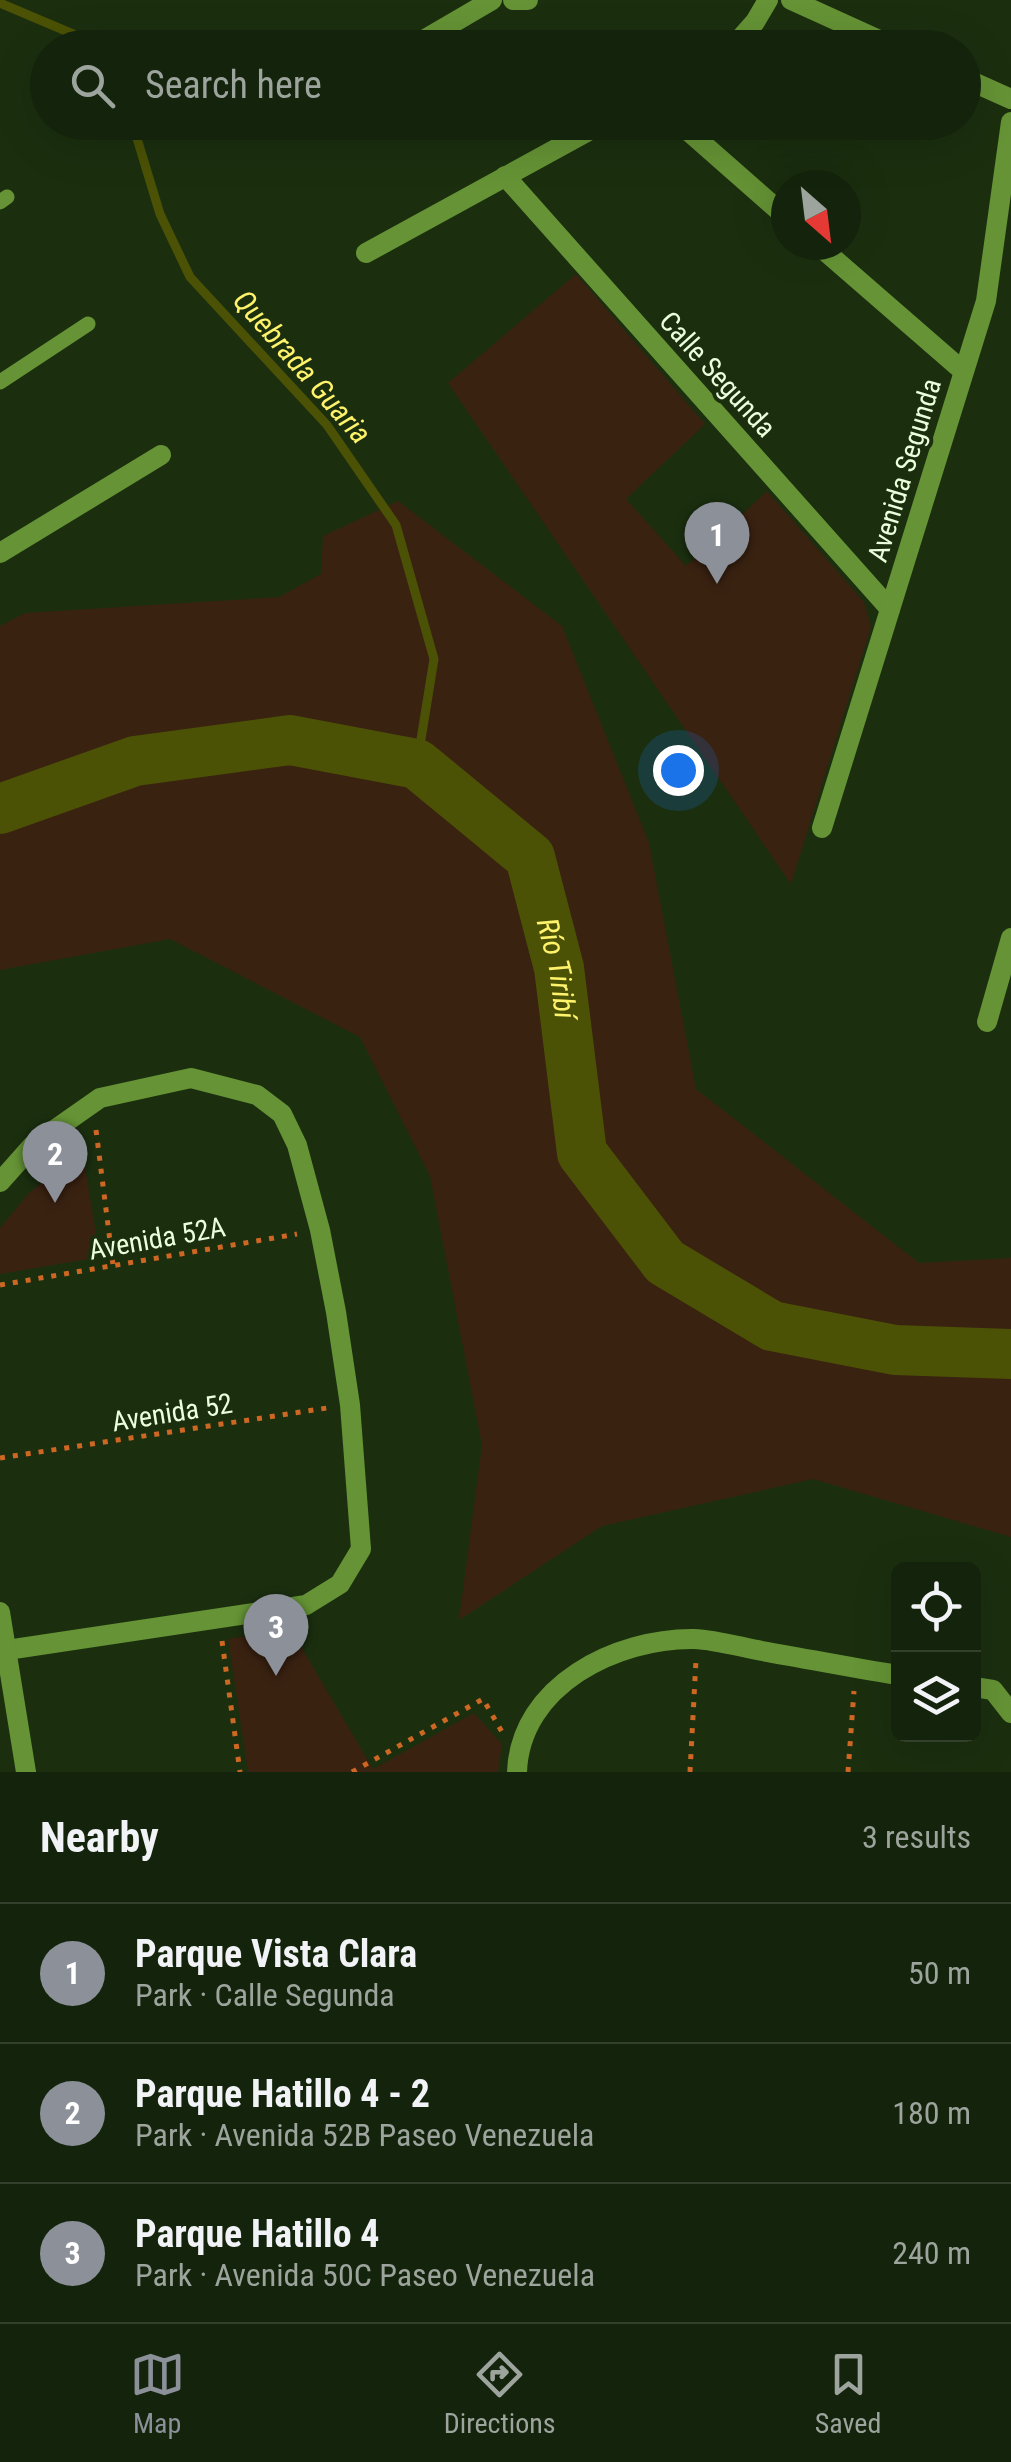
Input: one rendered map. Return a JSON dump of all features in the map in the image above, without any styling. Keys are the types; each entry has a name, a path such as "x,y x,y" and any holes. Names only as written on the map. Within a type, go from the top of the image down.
{"street":[{"path":"441,30 492,0"},
{"path":"513,0 528,0"},
{"path":"749,30 768,0"},
{"path":"791,0 857,30"},
{"path":"981,86 1011,99"},
{"name":"Avenida Segunda","path":"822,828 986,301 1011,122"},
{"path":"366,254 572,140"},
{"path":"698,140 771,204"},
{"name":"Calle Segunda","path":"505,176 890,608"},
{"path":"835,260 964,371"},
{"path":"0,553 161,455"},
{"path":"987,1022 1011,938"},
{"path":"0,1182 33,1146 100,1098 191,1078 257,1095 282,1114 297,1144 320,1230 350,1405 361,1549 340,1584 306,1604 7,1650"},
{"path":"0,1612 26,1772"},
{"path":"517,1772 533,1713 568,1676 651,1642 698,1639 891,1674"},
{"path":"981,1687 993,1690 1011,1713"}],"lane":[{"path":"0,382 88,324"}],"path":[{"path":"92,1104 114,1266"},
{"name":"Avenida 52A","path":"0,1285 320,1230"},
{"name":"Avenida 52","path":"0,1458 350,1405"},
{"path":"218,1618 240,1772"},
{"path":"690,1772 698,1639"},
{"path":"848,1772 856,1668"},
{"path":"352,1772 483,1700"}],"shaded area":[{"path":"576,274 705,424 626,499 686,566 767,491 864,602 871,627 791,884 448,383"},
{"path":"398,501 562,626 649,843 696,1089 919,1263 1011,1258 1011,1537 813,1479 602,1526 459,1620 482,1445 430,1176 360,1037 170,939 0,970 0,626 25,613 279,597 321,574 323,536"},
{"path":"82,1149 100,1257 0,1274 0,1228 29,1193"},
{"path":"290,1628 373,1769 474,1713 502,1744 498,1772 248,1772 228,1639"}],"waterway":[{"name":"Quebrada Guaria","path":"0,3 64,30"},
{"name":"Quebrada Guaria","path":"137,140 160,214 190,277 327,425 396,525 434,659 417,764"},
{"name":"Río Tiribí","path":"0,809 135,761 290,740 417,764 530,857 559,968 582,1153 665,1262 772,1326 895,1350 1011,1354"}],"place":[{"name":"Parque Vista Clara","path":"717,584"},
{"name":"Parque Hatillo 4 - 2","path":"55,1203"},
{"name":"Parque Hatillo 4","path":"276,1676"}]}
